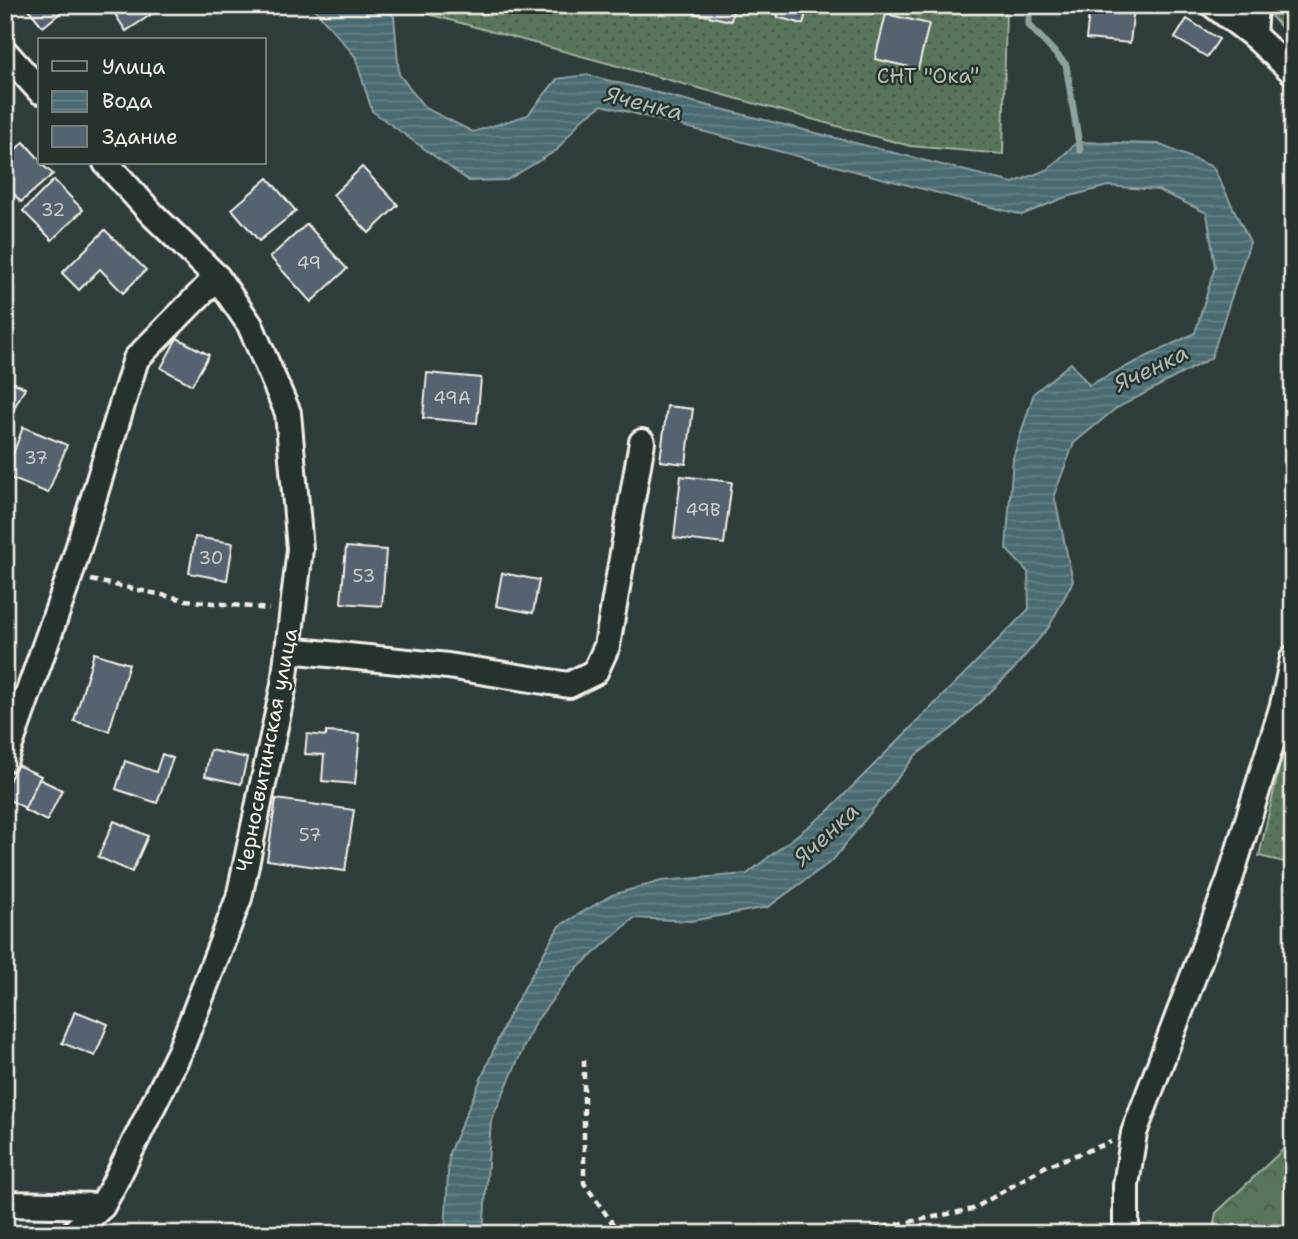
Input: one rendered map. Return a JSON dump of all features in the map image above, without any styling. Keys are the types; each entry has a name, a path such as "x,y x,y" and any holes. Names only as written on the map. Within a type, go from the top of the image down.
{"street":[{"path":"1213,5 1293,72"},
{"path":"1253,36 1255,5"},
{"path":"5,52 38,89"},
{"name":"Черносвитинская улица","path":"102,1206 180,1051 239,898 281,697 300,550 288,413 250,325 218,277 153,215 107,164"},
{"path":"5,759 69,575 136,359 218,277"},
{"path":"288,650 448,666 569,685 595,671 607,646 642,442"},
{"path":"1126,1234 1126,1185 1135,1133 1230,879 1283,705 1293,658"},
{"path":"5,1204 102,1206"},
{"path":"72,1234 102,1206"}],"path":[{"path":"69,575 186,600 293,612"},
{"path":"584,1060 584,1183 620,1234"},
{"path":"850,1234 973,1209 1046,1166 1135,1133"}],"green space":[{"name":"СНТ \"Ока\"","path":"410,5 1006,5 1003,154 910,146 413,10"},
{"path":"1269,5 1293,5 1293,40 1268,13"},
{"path":"1293,708 1293,864 1259,856"},
{"path":"1293,1140 1293,1234 1212,1234 1216,1213"}],"water":[{"name":"Яченка","path":"311,5 380,5 394,16 399,74 425,108 473,132 528,115 557,79 587,75 1013,183 1049,169 1077,142 1158,144 1213,167 1250,242 1211,358 1115,409 1074,443 1054,495 1073,581 1049,627 1013,670 953,728 916,755 833,860 768,907 691,921 634,918 574,971 534,1024 491,1121 483,1234 445,1234 449,1153 507,1019 559,926 612,895 661,881 747,874 827,812 1029,609 1028,572 1006,549 1013,458 1034,393 1071,363 1089,385 1195,333 1215,267 1207,213 1158,190 1108,186 1063,198 1022,215 602,105 581,120 557,150 507,180 469,181 372,111 355,56"}],"building":[{"path":"25,5 70,5 43,27"},
{"path":"109,5 151,5 155,12 126,31"},
{"path":"696,5 734,5 731,21 694,13"},
{"path":"781,5 808,5 803,24 777,17"},
{"path":"1090,5 1134,7 1130,43 1086,39"},
{"path":"886,14 929,24 918,69 875,59"},
{"path":"1187,19 1219,39 1207,57 1175,38"},
{"path":"24,142 38,158 38,164 53,174 21,202 5,184 5,159"},
{"path":"362,167 398,205 369,233 333,195"},
{"path":"268,178 296,211 259,241 232,209"},
{"path":"54,180 83,210 52,240 23,211"},
{"path":"307,224 347,269 311,302 270,257"},
{"path":"105,230 146,270 123,293 100,269 79,290 62,273"},
{"path":"177,338 209,355 192,385 161,368"},
{"path":"427,373 481,378 477,423 423,418"},
{"path":"5,378 25,388 14,408 5,404"},
{"path":"667,406 693,409 686,464 660,461"},
{"path":"23,427 67,445 48,493 5,476"},
{"path":"681,476 732,482 724,544 674,538"},
{"path":"195,537 233,543 227,580 189,573"},
{"path":"346,547 386,550 382,606 341,603"},
{"path":"502,573 539,580 533,613 496,606"},
{"path":"94,653 129,664 109,731 74,721"},
{"path":"326,732 360,734 355,784 322,781 324,755 305,754 307,734 326,736"},
{"path":"210,750 247,758 241,784 205,776"},
{"path":"162,754 173,758 157,803 116,789 125,761 156,772"},
{"path":"17,765 41,776 25,808 5,798 5,789"},
{"path":"39,779 62,790 47,821 24,810"},
{"path":"276,799 354,810 345,871 267,860"},
{"path":"114,821 148,836 132,872 98,857"},
{"path":"75,1011 108,1024 95,1056 62,1043"}],"waterway":[{"path":"1029,5 1029,25 1066,65 1080,150"}]}
